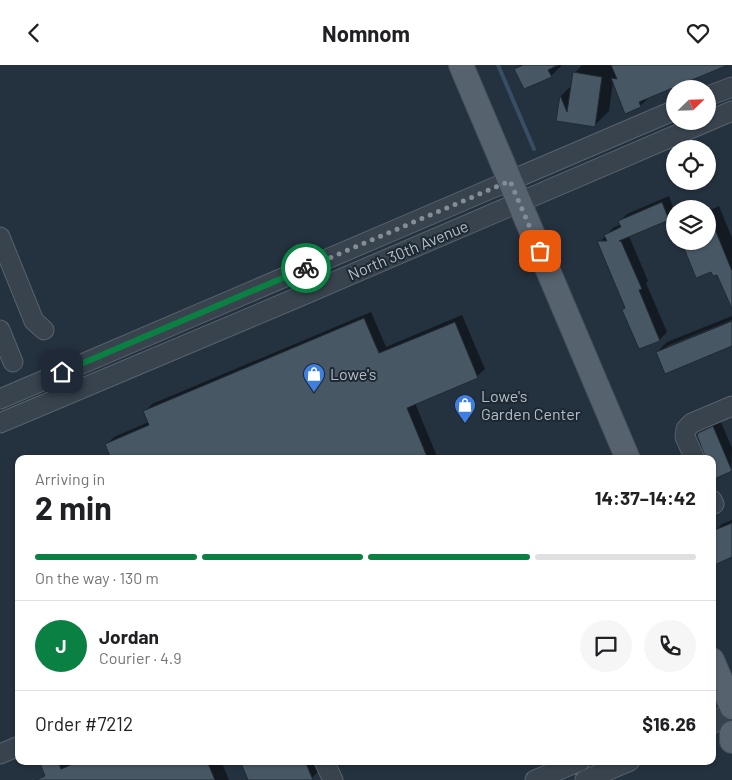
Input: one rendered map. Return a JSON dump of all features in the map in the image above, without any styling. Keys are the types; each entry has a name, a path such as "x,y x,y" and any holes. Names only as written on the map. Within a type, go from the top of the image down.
{"main road":[{"path":"461,65 626,455"},
{"path":"716,670 732,709"},
{"path":"732,733 732,741"}],"street":[{"path":"716,94 732,87"},
{"name":"North 30th Avenue","path":"0,399 515,191 732,111"},
{"name":"North 30th Avenue","path":"0,423 294,299 666,115"},
{"path":"0,237 34,321 44,330"},
{"path":"0,330 13,362"},
{"path":"693,455 685,437 686,429 692,423 732,406"},
{"path":"716,711 732,709"},
{"path":"716,721 732,709"},
{"path":"0,754 15,748"},
{"path":"326,765 333,780"},
{"path":"535,780 571,765"},
{"path":"585,780 621,765"}],"building":[{"path":"523,65 558,65 548,70 552,77 524,89 514,69"},
{"path":"611,65 728,65 692,80 666,80 666,91 639,102 641,107 625,114 611,78 617,79"},
{"path":"573,72 602,77 595,127 556,121 560,95 567,112"},
{"path":"662,202 666,212 666,221 619,241 621,241 642,289 639,290 660,341 639,349 622,310 625,308 597,241 607,241 604,235 621,227 618,221"},
{"path":"716,232 732,271 732,309 717,275 713,276 711,272 696,278 685,250 716,250"},
{"name":"Lowe's","path":"364,318 379,353 455,322 478,378 407,408 426,455 109,455 105,444 149,425 143,411"},
{"path":"732,321 732,346 665,374 656,352"},
{"path":"713,426 732,471 716,478 716,455 704,455 697,435"},
{"path":"732,523 732,557 716,564 716,529"},
{"path":"41,765 60,765 61,769 70,765 209,765 215,780 36,780 45,776"},
{"path":"242,765 307,765 313,780 248,780"}],"waterway":[{"path":"498,65 534,149"}],"way so far":[{"path":"306,268 510,181 540,251"}],"place":[{"name":"Lowe's","path":"314,393"},
{"name":"Lowe's Garden Center","path":"465,424"}],"route":[{"path":"62,372 306,268"}]}
